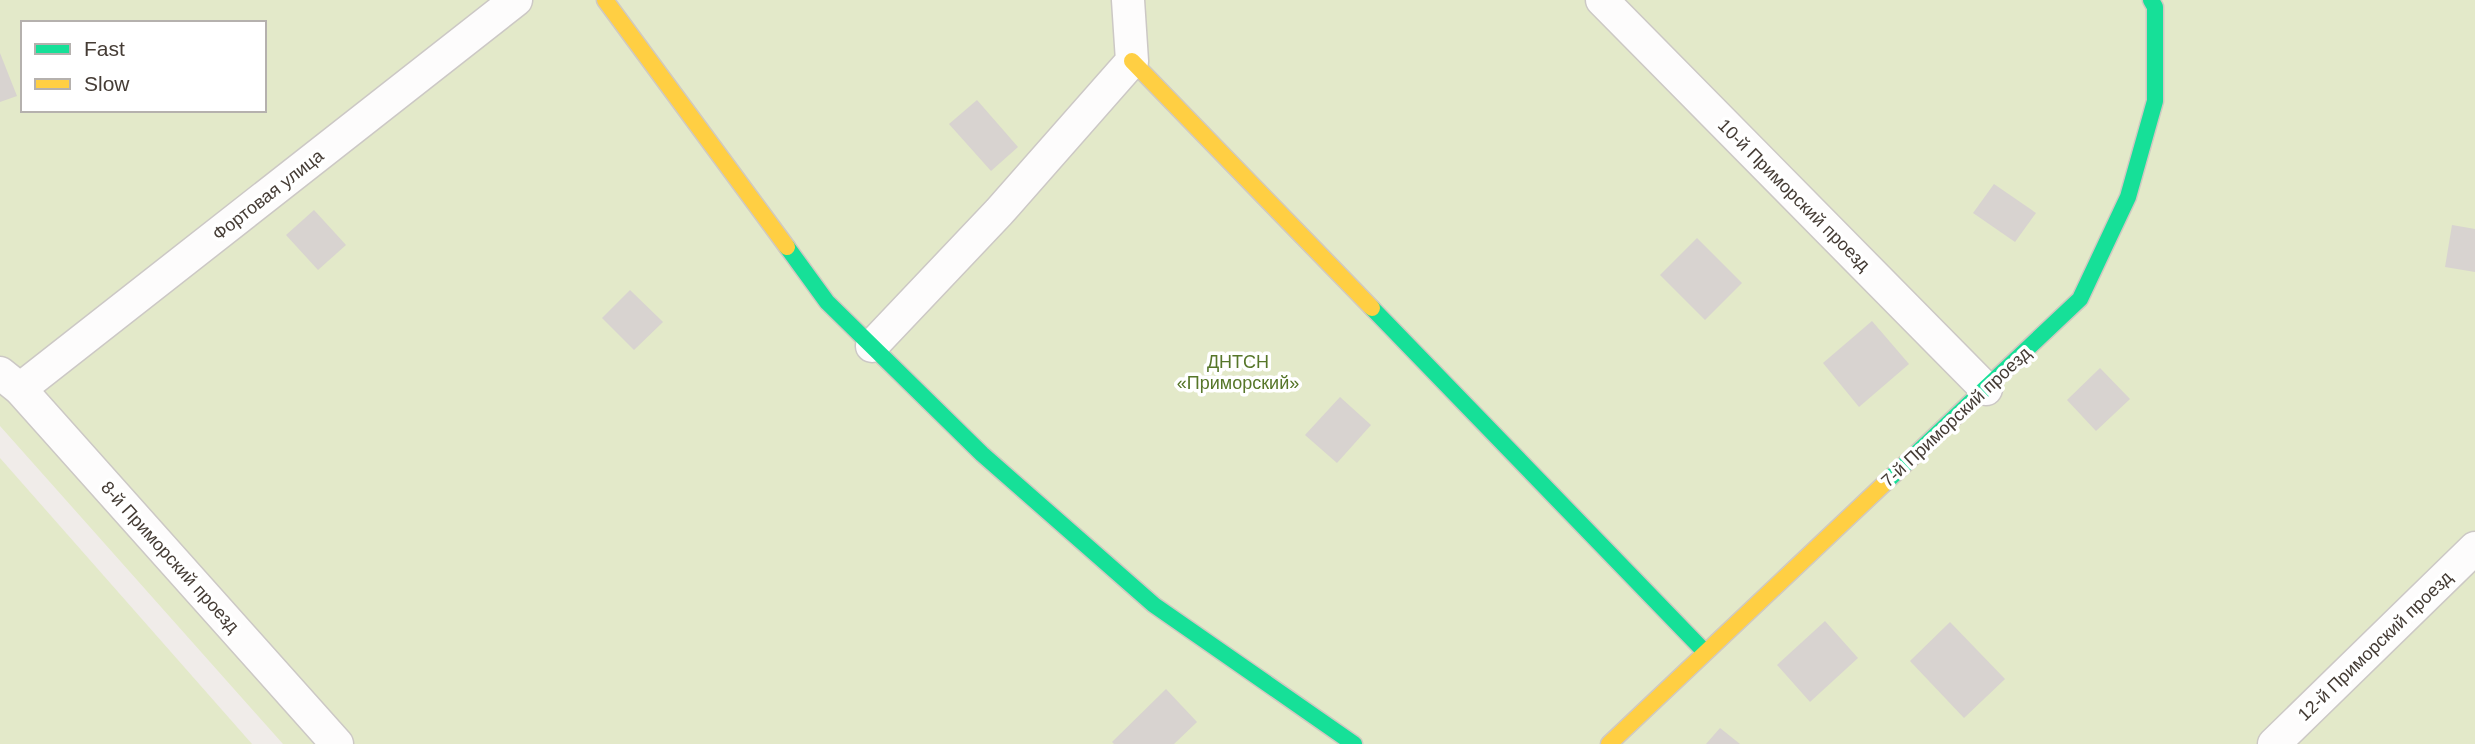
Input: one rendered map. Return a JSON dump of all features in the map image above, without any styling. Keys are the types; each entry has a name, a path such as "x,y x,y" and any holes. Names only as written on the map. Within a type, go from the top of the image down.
{"street":[{"name":"Фортовая улица","path":"10,381 516,0"},
{"path":"605,0 827,302 982,453 1154,605 1354,744"},
{"path":"1128,0 1132,61 1704,651"},
{"name":"10-й Приморский проезд","path":"1602,0 1986,390"},
{"name":"7-й Приморский проезд","path":"1609,744 1704,651 1986,390 2080,299 2128,197 2155,101 2157,2"},
{"path":"872,346 999,212 1132,61"},
{"name":"8-й Приморский проезд","path":"10,381 337,744"},
{"name":"12-й Приморский проезд","path":"2274,744 2475,548"}],"green space":[{"name":"ДНТСН «Приморский»","path":"0,0 2475,0 2475,744 283,744 0,426"},
{"path":"0,458 252,744 0,744"}],"building":[{"path":"0,53 17,96 0,102"},
{"path":"977,100 1018,147 991,171 949,124"},
{"path":"1994,184 2036,213 2015,242 1973,213"},
{"path":"314,210 346,245 318,270 286,235"},
{"path":"2452,225 2475,229 2475,272 2445,267"},
{"path":"1697,238 1742,283 1705,320 1660,275"},
{"path":"630,290 663,322 634,350 602,318"},
{"path":"1872,321 1909,364 1859,407 1823,363"},
{"path":"2100,368 2130,399 2096,431 2067,400"},
{"path":"1340,397 1371,425 1337,463 1305,435"},
{"path":"1825,621 1858,658 1810,702 1777,665"},
{"path":"1950,622 2005,679 1964,718 1910,661"},
{"path":"1166,689 1197,722 1174,744 1114,744 1112,742"},
{"path":"1720,728 1740,744 1706,744"}],"traffic: fast":[{"path":"1885,483 2080,299 2128,197 2155,101 2155,7 2151,0"},
{"path":"787,247 827,302 982,454 1154,605 1354,744"},
{"path":"1372,308 1704,651"}],"traffic: slow":[{"path":"605,0 787,247"},
{"path":"1132,61 1372,308"},
{"path":"1609,744 1885,483"}]}
